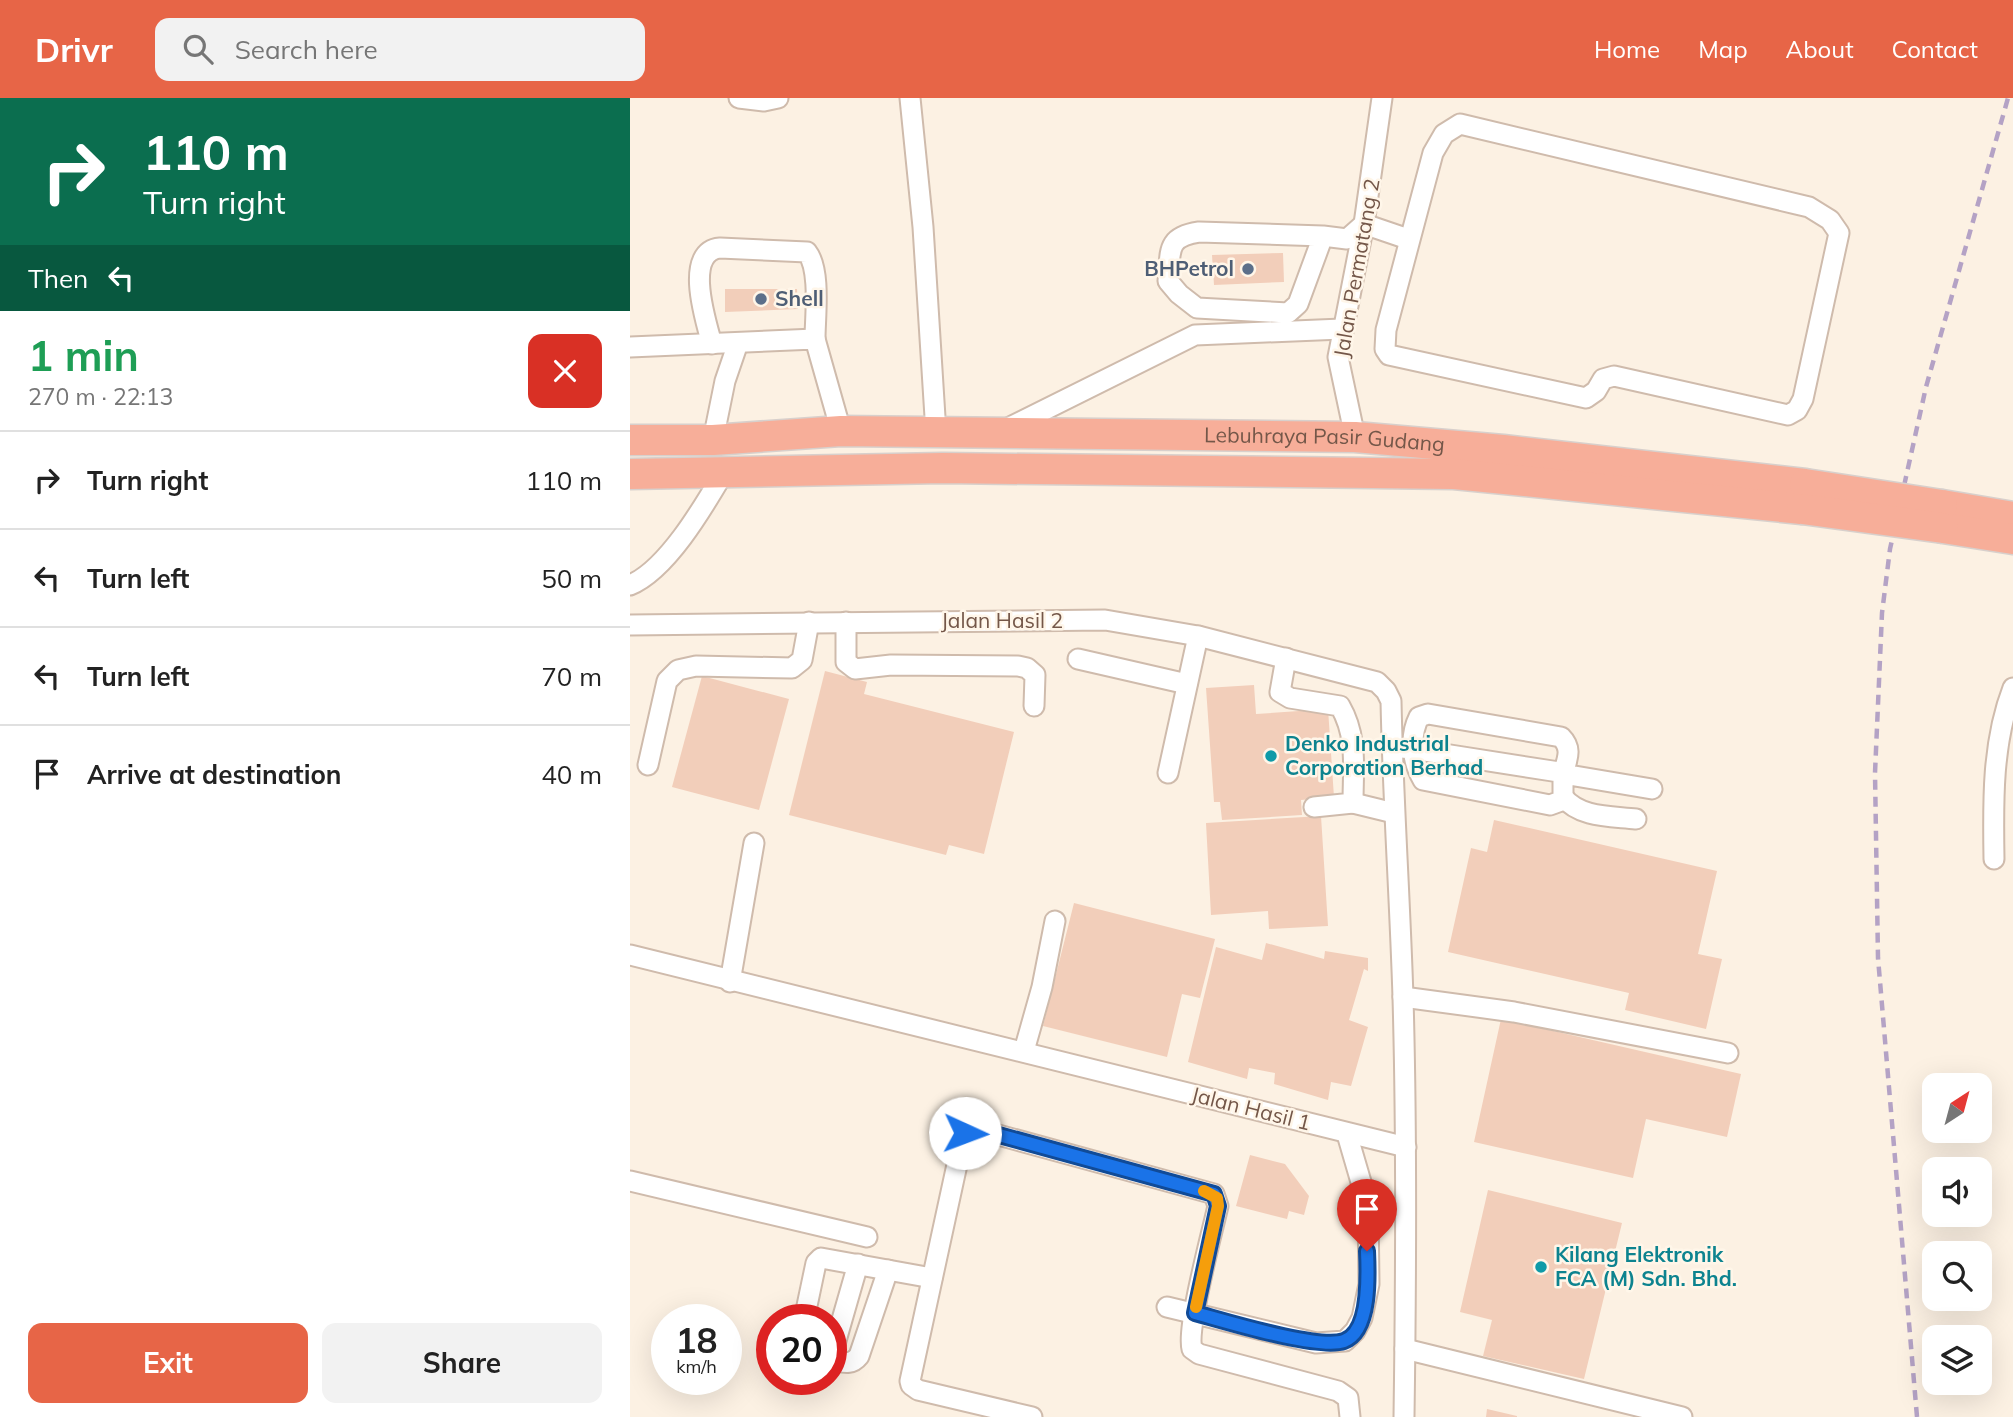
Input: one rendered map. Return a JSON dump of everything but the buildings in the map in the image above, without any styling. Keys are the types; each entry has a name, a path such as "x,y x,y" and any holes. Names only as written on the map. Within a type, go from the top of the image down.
{"highway":[{"name":"Lebuhraya Pasir Gudang","path":"630,440 713,440 841,431 1355,437 1503,450 1943,516 2013,517"},
{"name":"Lebuhraya Pasir Gudang","path":"630,474 943,468 1454,474 1804,496"},
{"name":"Lebuhraya Pasir Gudang","path":"1943,516 2013,539"}],"street":[{"path":"739,98 764,101 778,98"},
{"path":"910,98 923,227 936,433"},
{"name":"Jalan Permatang 2","path":"1355,437 1338,357 1364,224 1382,98"},
{"path":"1460,124 1809,207 1830,220 1839,233 1803,399 1797,410 1788,415 1614,376 1603,379 1586,398 1389,355 1385,349 1386,330 1408,239 1433,153 1444,134 1460,124"},
{"path":"1322,236 1298,303 1288,313 1197,308 1168,281 1171,246 1178,237 1186,234 1199,232 1322,236 1347,239 1364,224 1408,239"},
{"path":"712,344 702,305 699,267 706,253 713,248 807,252 812,258 815,271 815,339 841,431"},
{"path":"1000,432 1195,335 1342,329"},
{"path":"630,347 815,339"},
{"path":"713,440 725,381 738,343"},
{"path":"630,585 669,555 724,472"},
{"name":"Jalan Hasil 2","path":"630,625 1105,620 1198,636 1377,682 1391,701 1392,747"},
{"path":"846,621 846,663 855,669 891,665 1018,666 1027,668 1035,675 1034,706"},
{"path":"648,765 667,681 678,670 696,666 792,668 802,660 809,622"},
{"path":"1168,774 1198,636"},
{"path":"1286,658 1280,692 1290,698 1340,706 1349,722 1354,746 1353,803"},
{"path":"1078,659 1187,684"},
{"path":"1994,859 1994,784 2000,740 2013,688"},
{"path":"1428,714 1560,737 1567,744 1569,751 1563,774 1563,797 1558,804 1550,805 1426,782 1421,778 1412,749 1419,717 1428,714"},
{"path":"1404,1417 1406,1147 1403,997 1392,747 1652,789"},
{"path":"1563,797 1570,806 1580,812 1636,819"},
{"path":"1314,807 1353,803 1394,813"},
{"path":"730,982 754,843"},
{"path":"1024,1051 1042,987 1055,921"},
{"name":"Jalan Hasil 1","path":"630,955 730,982 1024,1051 1406,1147"},
{"path":"1403,997 1514,1012 1728,1053"},
{"path":"1032,1417 918,1390 911,1385 910,1377 964,1137 969,1130 977,1129 1214,1194 1218,1206 1190,1342 1195,1352 1338,1391 1348,1398 1350,1417"},
{"path":"1167,1307 1316,1343 1345,1341 1362,1318 1369,1284 1368,1206 1347,1134"},
{"path":"630,1181 867,1237"},
{"path":"807,1304 816,1263 821,1258 932,1278"},
{"path":"847,1304 858,1264"},
{"path":"847,1363 855,1361 859,1356 888,1270"},
{"path":"1405,1349 1682,1417"}],"railway":[{"path":"1917,1417 1878,958 1875,773 1882,613 1890,549 1926,387 2008,98"}],"slow traffic":[{"path":"1196,1307 1218,1206 1214,1194 1204,1191"}],"place":[{"name":"BHPetrol","path":"1248,269"},
{"name":"Shell","path":"761,299"},
{"name":"Denko Industrial Corporation Berhad","path":"1271,756"},
{"name":"Kilang Elektronik FCA (M) Sdn. Bhd.","path":"1541,1267"}],"route":[{"path":"965,1133 973,1128 1214,1194 1218,1206 1195,1313 1316,1343 1345,1341 1362,1318 1369,1284 1367,1251"}]}
